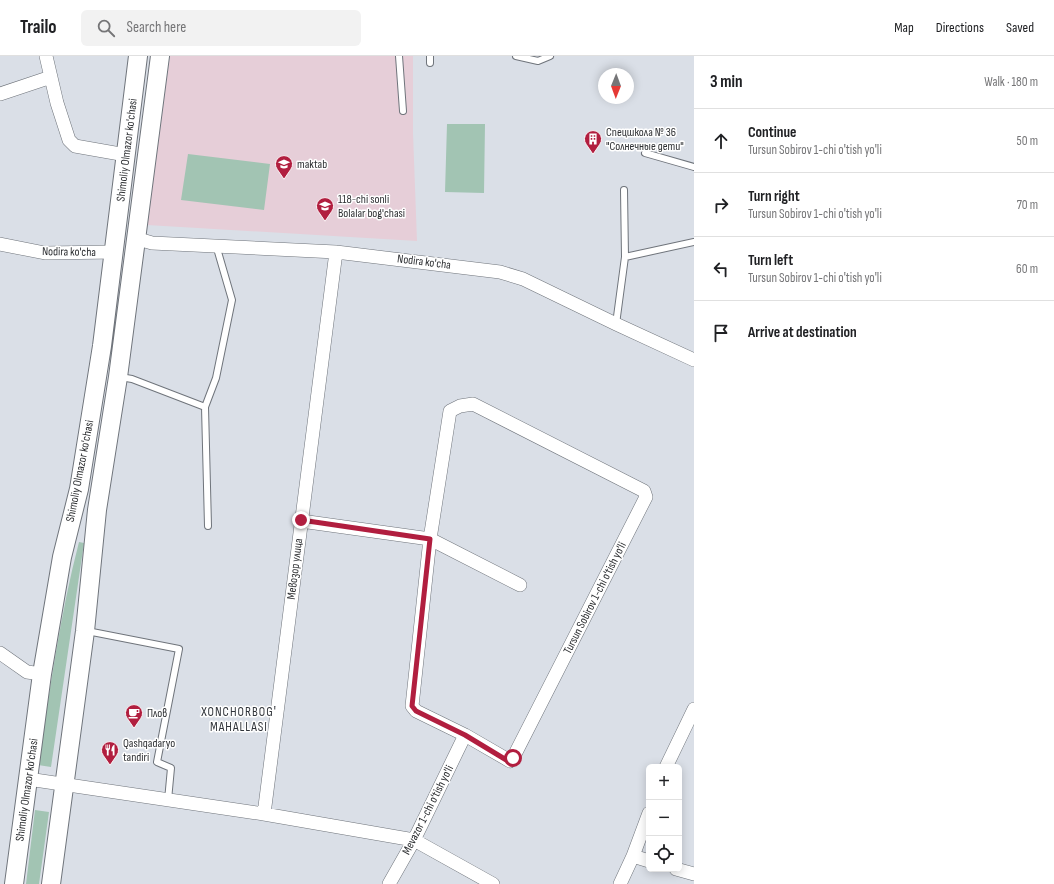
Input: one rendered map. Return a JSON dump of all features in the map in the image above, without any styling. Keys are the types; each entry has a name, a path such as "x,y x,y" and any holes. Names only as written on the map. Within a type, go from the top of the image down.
{"main road":[{"name":"Shimoliy Olmazor ko'chasi","path":"14,884 42,674 62,557 79,489 102,346 138,56"},
{"name":"Shimoliy Olmazor ko'chasi","path":"51,884 85,631 97,510 118,377 160,56"},
{"path":"102,346 121,349"}],"street":[{"path":"46,56 57,103 69,140 75,146 126,155"},
{"path":"0,94 51,77"},
{"name":"Nodira ko'cha","path":"135,238 152,242 336,252 500,272 523,279 694,360"},
{"name":"Nodira ko'cha","path":"0,244 45,253 114,252"},
{"name":"Мевозор улица","path":"264,814 336,252"},
{"name":"Tursun Sobirov 1-chi o'tish yo'li","path":"473,404 644,491 646,497 513,758 510,761 465,735 416,711 412,706 430,539 450,411 460,406 473,404"},
{"path":"301,520 430,539 520,585"},
{"path":"0,653 27,672 42,674"},
{"path":"667,764 694,709"},
{"name":"Mevazor 1-chi o'tish yo'li","path":"389,884 414,840 465,735"},
{"path":"28,779 264,814 414,840 493,884"},
{"path":"620,884 633,856 646,821"},
{"path":"633,856 646,860"},
{"path":"682,871 694,874"}],"lane":[{"path":"399,56 403,111"},
{"path":"430,56 430,63"},
{"path":"516,56 538,61 550,56"},
{"path":"645,153 694,167"},
{"path":"616,324 625,257 624,190"},
{"path":"625,257 694,242"},
{"path":"208,526 205,407 216,378 232,300 216,245"},
{"path":"118,377 132,379 205,407"},
{"path":"85,631 179,649 157,762 171,768 168,800"}],"shaded area":[{"name":"maktab","path":"170,56 413,56 413,133 417,241 147,225"}],"green space":[{"path":"447,124 485,124 484,193 445,192"},
{"path":"188,154 270,164 264,210 181,200"},
{"path":"79,542 84,543 51,767 38,765 66,597"},
{"path":"35,810 49,812 39,884 26,884"}],"place":[{"name":"Спецшкола № 36 \"Солнечные дети\"","path":"593,154"},
{"name":"maktab","path":"284,179"},
{"name":"118-chi sonli Bolalar bog'chasi","path":"325,221"},
{"name":"Плов","path":"134,728"},
{"name":"Qashqadaryo tandiri","path":"110,765"}],"district":[{"name":"XONCHORBOG' MAHALLASI","path":"239,720"}],"route":[{"path":"301,520 430,539 412,706 416,711 465,735 508,761 513,758"}]}
